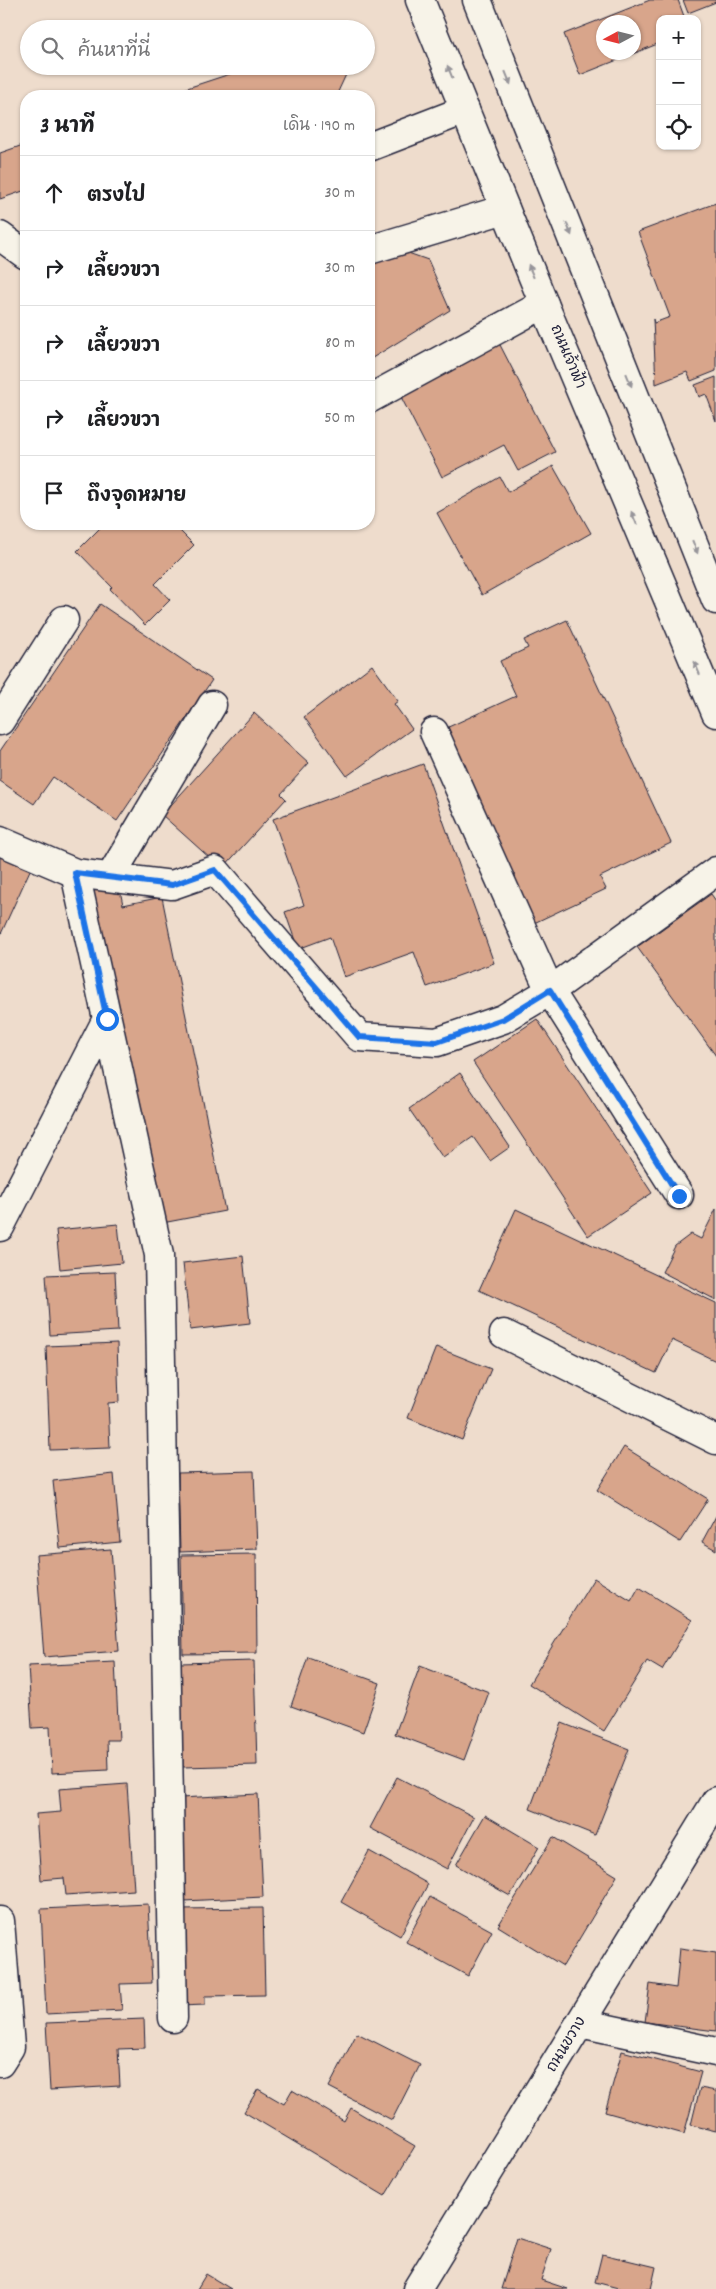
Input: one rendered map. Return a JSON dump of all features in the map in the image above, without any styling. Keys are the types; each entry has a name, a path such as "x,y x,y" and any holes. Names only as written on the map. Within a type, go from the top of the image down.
{"street":[{"name":"ถนนเจ้าฟ้า","path":"420,0 544,304 716,713"},
{"path":"477,0 716,600"},
{"path":"375,145 465,110"},
{"path":"375,248 505,209"},
{"path":"0,236 20,251"},
{"path":"375,396 544,304"},
{"path":"0,722 64,620"},
{"path":"112,876 212,705"},
{"path":"434,732 550,990 679,1196"},
{"path":"0,841 75,873 112,876 172,885 215,870 359,1037 437,1042 503,1019 550,990 716,871"},
{"path":"75,873 159,1255 173,2018"},
{"path":"0,1227 107,1019"},
{"path":"504,1334 716,1440"},
{"name":"ถนนขวาง","path":"417,2289 716,1801"},
{"path":"0,1921 10,2046 0,2063"},
{"path":"580,2023 716,2052"}],"building":[{"path":"650,0 678,0 684,15 656,15 656,45 641,51 641,15 612,15"},
{"path":"683,0 716,0 716,2 688,13"},
{"path":"596,21 596,60 618,60 580,75 564,34"},
{"path":"227,75 346,75 339,90 181,90"},
{"path":"20,146 20,192 0,199 0,153"},
{"path":"716,203 716,371 691,381 687,372 656,384 653,319 654,323 670,317 638,232"},
{"path":"394,248 428,260 450,310 375,356 375,255"},
{"path":"499,343 555,452 518,471 504,445 442,477 400,395"},
{"path":"716,377 716,421 706,394 699,397 695,385"},
{"path":"553,466 591,533 482,595 437,513 500,477 508,492"},
{"path":"98,530 179,530 194,545 155,584 170,600 145,625 77,551"},
{"path":"100,604 212,680 117,821 53,777 34,804 0,781 0,751"},
{"path":"567,620 671,843 600,877 606,889 534,923 444,729 516,696 500,661 528,648 524,640"},
{"path":"372,665 398,701 394,704 412,729 347,776 304,717"},
{"path":"254,713 309,763 281,794 286,799 222,869 162,815"},
{"path":"423,764 494,963 427,987 414,952 344,977 330,937 298,949 285,912 304,905 273,819"},
{"path":"0,854 31,868 0,936"},
{"path":"119,885 123,905 162,897 225,1211 157,1224 91,891"},
{"path":"711,894 716,901 716,1056 637,947"},
{"path":"537,1019 652,1193 588,1236 473,1062"},
{"path":"460,1073 510,1147 490,1161 473,1137 443,1158 409,1109"},
{"path":"516,1209 716,1303 716,1361 672,1340 656,1373 479,1290"},
{"path":"716,1209 716,1300 662,1272 675,1246 691,1234 701,1239"},
{"path":"118,1224 122,1263 60,1269 56,1230"},
{"path":"243,1256 250,1323 190,1330 183,1263"},
{"path":"115,1272 118,1331 50,1335 46,1275"},
{"path":"117,1343 119,1402 108,1403 110,1448 50,1450 46,1346"},
{"path":"436,1347 491,1369 462,1440 408,1418"},
{"path":"624,1447 708,1499 680,1542 597,1490"},
{"path":"254,1471 257,1549 180,1552 178,1473"},
{"path":"114,1474 120,1542 60,1548 53,1481"},
{"path":"716,1516 716,1550 702,1542"},
{"path":"111,1549 119,1651 44,1657 36,1555"},
{"path":"256,1554 257,1653 183,1654 181,1555"},
{"path":"594,1578 631,1601 639,1587 692,1620 662,1670 647,1661 604,1731 529,1684"},
{"path":"308,1657 380,1683 363,1732 291,1706"},
{"path":"254,1661 257,1765 183,1767 180,1663"},
{"path":"115,1662 119,1740 107,1740 108,1770 52,1773 50,1727 32,1728 28,1666"},
{"path":"420,1666 489,1692 464,1760 395,1734"},
{"path":"562,1723 629,1749 595,1835 530,1809"},
{"path":"397,1777 474,1817 447,1869 370,1828"},
{"path":"127,1784 134,1890 66,1895 64,1878 41,1880 36,1814 61,1812 59,1789"},
{"path":"258,1794 263,1897 184,1901 180,1798"},
{"path":"485,1815 539,1847 510,1896 456,1865"},
{"path":"553,1837 617,1876 563,1966 498,1926"},
{"path":"369,1851 428,1884 400,1936 341,1902"},
{"path":"430,1897 492,1931 468,1976 406,1942"},
{"path":"148,1904 152,1983 120,1984 122,2010 46,2014 41,1909"},
{"path":"263,1908 265,1995 205,1996 205,2005 180,2006 178,1909"},
{"path":"680,1948 716,1953 716,2031 645,2022 650,1984 676,1988"},
{"path":"144,2019 145,2048 118,2049 120,2086 50,2090 46,2023"},
{"path":"357,2033 420,2065 392,2120 329,2087"},
{"path":"622,2051 701,2072 684,2134 605,2112"},
{"path":"700,2088 716,2091 716,2131 691,2125"},
{"path":"258,2089 284,2104 292,2090 344,2121 351,2108 415,2146 385,2196 244,2112"},
{"path":"517,2238 551,2249 541,2280 568,2289 501,2289"},
{"path":"602,2254 656,2267 651,2289 622,2289 595,2282"},
{"path":"206,2274 231,2289 197,2289"}],"route":[{"path":"107,1019 75,873 112,876 172,885 215,870 359,1037 437,1042 503,1019 550,990 679,1196"}]}
